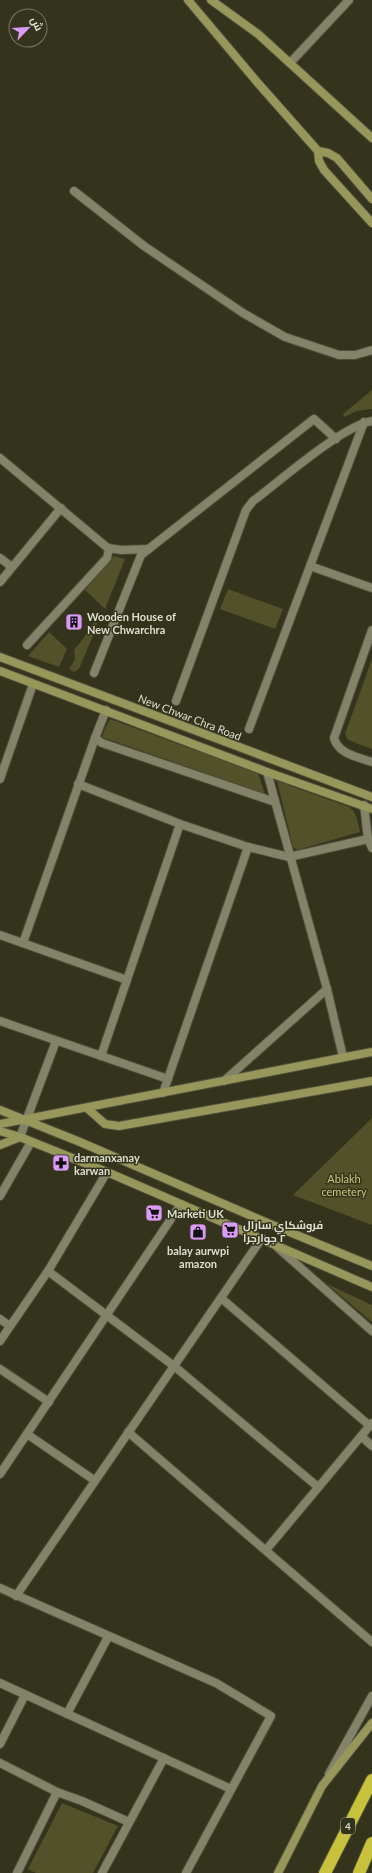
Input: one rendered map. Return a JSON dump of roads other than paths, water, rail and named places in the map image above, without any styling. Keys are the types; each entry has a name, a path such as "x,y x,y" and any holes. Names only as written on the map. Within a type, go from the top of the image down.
{"highway":[{"name":"4","path":"326,1873 372,1780"},
{"path":"359,1873 372,1843"}],"street":[{"path":"188,0 257,82 318,151 319,161 324,170 372,223"},
{"path":"211,0 242,21 372,138"},
{"path":"290,63 350,0"},
{"path":"318,151 328,153 337,158 372,199"},
{"path":"74,191 144,246 242,313 285,337 339,355 355,355 372,350"},
{"path":"94,673 141,555 314,418 336,439"},
{"path":"176,701 246,510 253,501 336,439 368,421"},
{"path":"250,729 310,566 368,421"},
{"path":"0,458 108,548 121,550 150,549"},
{"path":"0,582 61,508"},
{"path":"27,645 107,558 109,552 108,548"},
{"path":"0,558 12,567"},
{"path":"0,563 12,567"},
{"path":"310,566 372,588"},
{"path":"372,630 334,738 335,742 343,751 372,762"},
{"name":"New Chwar Chra Road","path":"0,657 372,797"},
{"path":"0,671 267,772 368,807 368,839 372,848"},
{"path":"0,779 4,757 33,684"},
{"path":"23,943 78,784 106,710"},
{"path":"95,738 102,743 275,802"},
{"path":"267,772 289,857 327,989 343,1057"},
{"path":"78,784 180,824 248,847 289,857 368,839"},
{"path":"101,1056 180,824"},
{"path":"163,1093 248,847"},
{"path":"0,935 127,980"},
{"path":"224,1081 327,989"},
{"path":"0,1021 168,1079"},
{"path":"0,1145 20,1137 56,1041"},
{"path":"0,1124 372,1052"},
{"path":"87,1108 105,1124 118,1126 372,1081"},
{"path":"0,1110 26,1119 265,1222 372,1266"},
{"path":"0,1131 20,1137 107,1172 372,1287"},
{"path":"0,1196 31,1142"},
{"path":"0,1341 48,1271 107,1172"},
{"path":"0,1474 181,1204"},
{"path":"16,1596 94,1480 262,1238"},
{"path":"272,1243 372,1331"},
{"path":"48,1271 174,1366 318,1487"},
{"path":"221,1298 371,1424 266,1550"},
{"path":"0,1319 10,1326"},
{"path":"0,1369 49,1402"},
{"path":"128,1432 372,1642"},
{"path":"27,1434 94,1480"},
{"path":"361,1436 372,1446"},
{"path":"0,1588 108,1637 216,1683 271,1716 186,1873"},
{"path":"67,1714 108,1637"},
{"path":"0,1683 231,1789"},
{"path":"0,1744 25,1695"},
{"path":"278,1873 322,1786 372,1696"},
{"path":"322,1786 372,1723"},
{"path":"102,1873 164,1758"},
{"path":"0,1763 57,1792 82,1801 129,1822"},
{"path":"17,1873 57,1792"}],"place":[{"name":"Wooden House of New Chwarchra","path":"74,622"},
{"name":"darmanxanay karwan","path":"61,1163"},
{"name":"Marketi UK","path":"154,1213"},
{"name":"فروشكاي سارال ٢ جوارجرا","path":"230,1230"},
{"name":"balay aurwpi amazon","path":"198,1232"}],"park label":[{"name":"Ablakh cemetery","path":"344,1184"}]}
